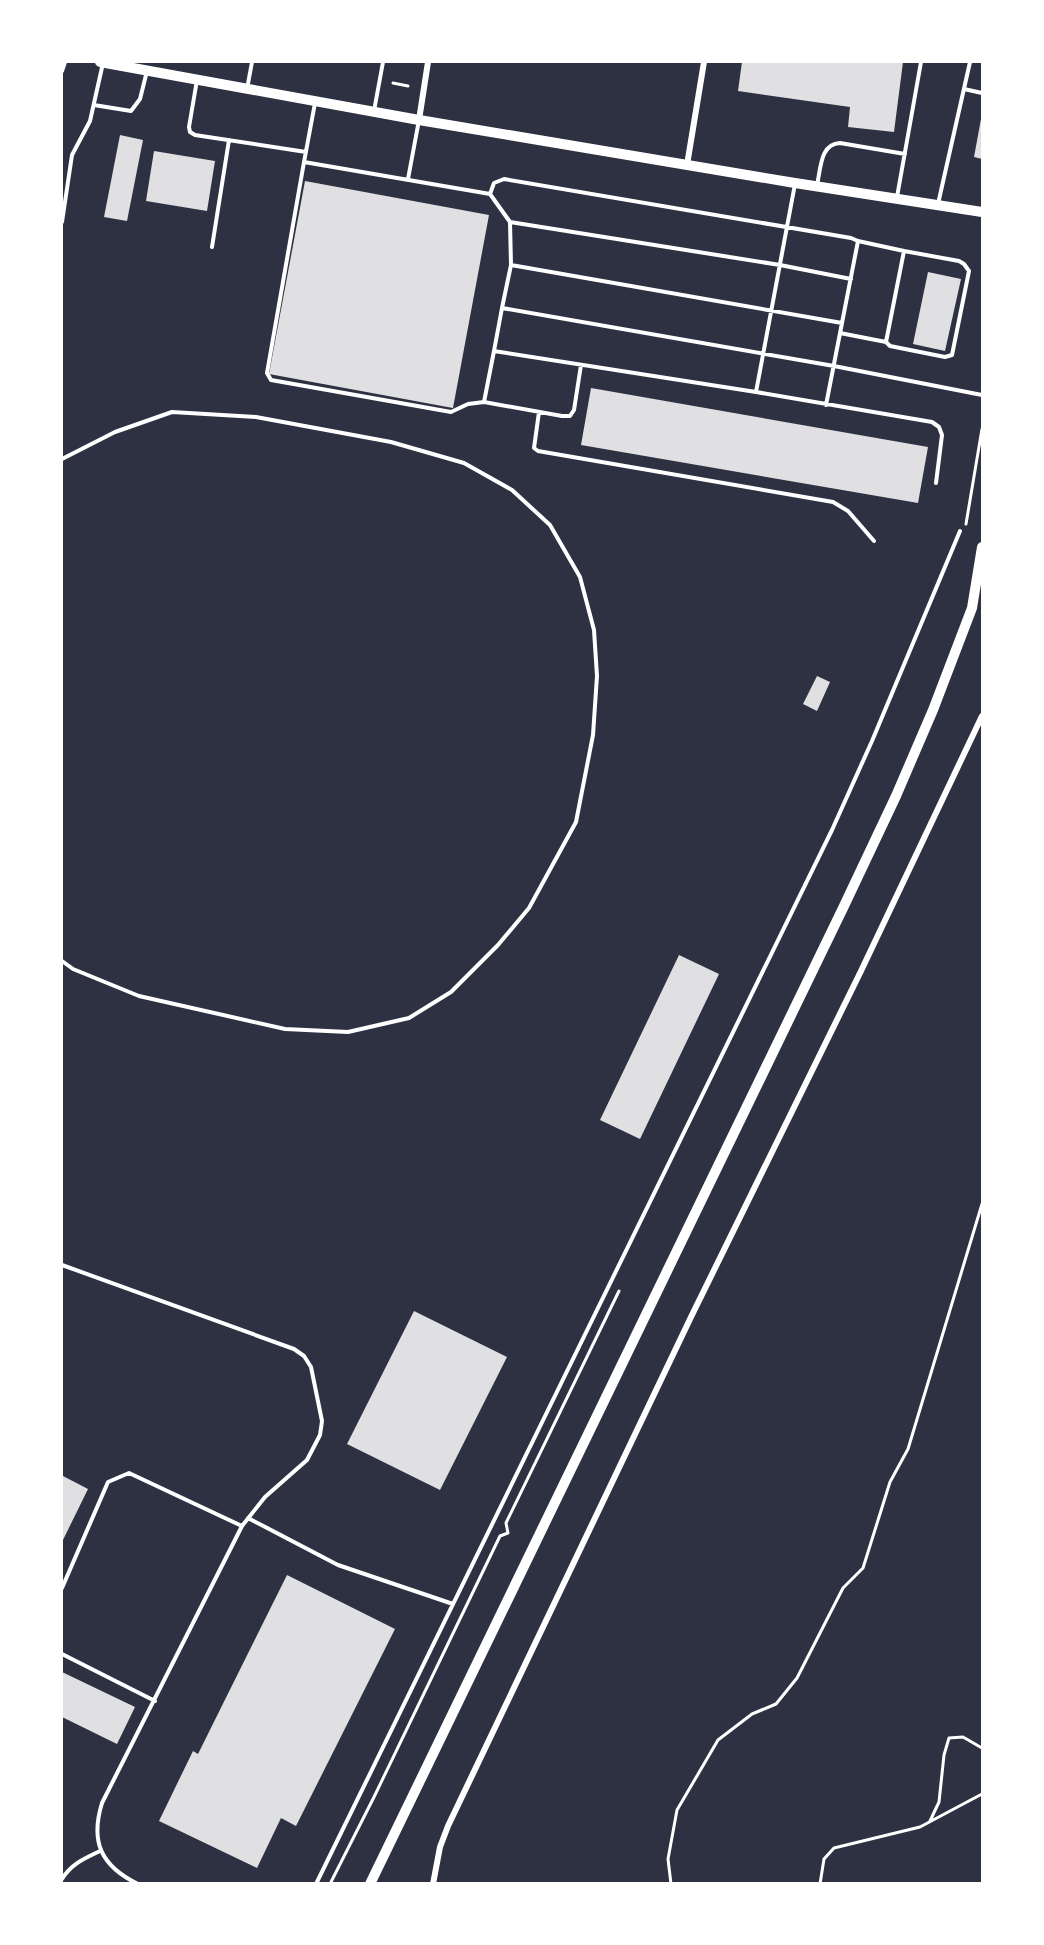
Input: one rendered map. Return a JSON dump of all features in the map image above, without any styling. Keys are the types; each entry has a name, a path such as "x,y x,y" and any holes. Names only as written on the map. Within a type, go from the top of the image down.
{"main road":[{"path":"101,62 143,67 197,80 419,120 982,212"},
{"path":"972,608 982,547"},
{"path":"370,1884 849,896 896,796 972,608 982,592"}],"street":[{"path":"419,120 428,62"},
{"path":"687,165 704,62"},
{"path":"432,1884 440,1847 448,1826 982,716"}],"lane":[{"path":"62,71 65,62"},
{"path":"62,222 72,155 90,121 101,62"},
{"path":"247,89 252,62"},
{"path":"374,112 383,62"},
{"path":"897,198 921,62"},
{"path":"938,205 970,62"},
{"path":"94,105 131,111 140,99 143,67"},
{"path":"197,80 190,132 195,135 306,152"},
{"path":"964,89 982,93"},
{"path":"315,102 267,373 271,380 451,412 468,404 484,402 570,416 581,365"},
{"path":"408,179 419,120"},
{"path":"212,247 229,140"},
{"path":"816,186 825,149 831,143 905,154"},
{"path":"304,162 490,194 510,222 511,265 484,402"},
{"path":"490,194 494,183 504,179 851,237 858,241 959,261 969,271 952,356 945,357 890,346 886,342 840,333"},
{"path":"756,392 795,183"},
{"path":"510,222 851,279"},
{"path":"826,405 858,241"},
{"path":"886,342 904,251"},
{"path":"511,265 842,323"},
{"path":"502,308 764,353 982,395"},
{"path":"494,351 932,422 939,427 942,435 936,483"},
{"path":"62,459 115,432 172,412 256,417 391,442 464,463 512,490 550,525 580,577 594,630 597,676 593,735 576,822 529,908 498,945 451,992 410,1018 348,1032 285,1029 139,996 73,969 62,961"},
{"path":"539,412 534,448 537,451 833,502 848,511 874,541"},
{"path":"316,1884 832,830 960,531"},
{"path":"62,1264 294,1349 304,1356 311,1367 322,1421 320,1435 307,1460 265,1497 242,1526 102,1803 96,1830 100,1851 127,1881 138,1884"},
{"path":"62,1588 108,1482 129,1473 242,1526"},
{"path":"248,1518 338,1566 453,1604"},
{"path":"62,1654 155,1701"},
{"path":"62,1879 78,1861 100,1851"}],"path":[{"path":"393,83 408,86"},
{"path":"960,531 966,528 982,429"},
{"path":"671,1884 668,1859 677,1810 718,1740 752,1713 776,1704 797,1678 843,1588 863,1568 890,1482 908,1449 982,1204"},
{"path":"330,1884 500,1536 508,1533 506,1523 622,1285"},
{"path":"930,1822 939,1802 944,1755 950,1738 963,1737 982,1748"},
{"path":"820,1884 824,1859 834,1848 920,1827 982,1794"}],"building":[{"path":"742,62 903,62 894,132 848,127 850,107 738,91"},
{"path":"982,119 982,159 974,157"},
{"path":"120,135 143,140 127,221 104,217"},
{"path":"154,151 215,161 207,211 146,201"},
{"path":"305,181 489,215 453,408 269,374"},
{"path":"928,272 961,279 945,351 913,344"},
{"path":"591,388 928,447 918,503 581,445"},
{"path":"817,676 830,682 817,711 803,704"},
{"path":"679,955 719,974 640,1139 600,1120"},
{"path":"414,1311 507,1357 440,1490 347,1444"},
{"path":"63,1476 88,1489 62,1542 62,1478"},
{"path":"287,1575 395,1629 296,1826 281,1818 257,1868 159,1821 193,1751 198,1754"},
{"path":"62,1672 135,1707 117,1744 62,1717"}]}
